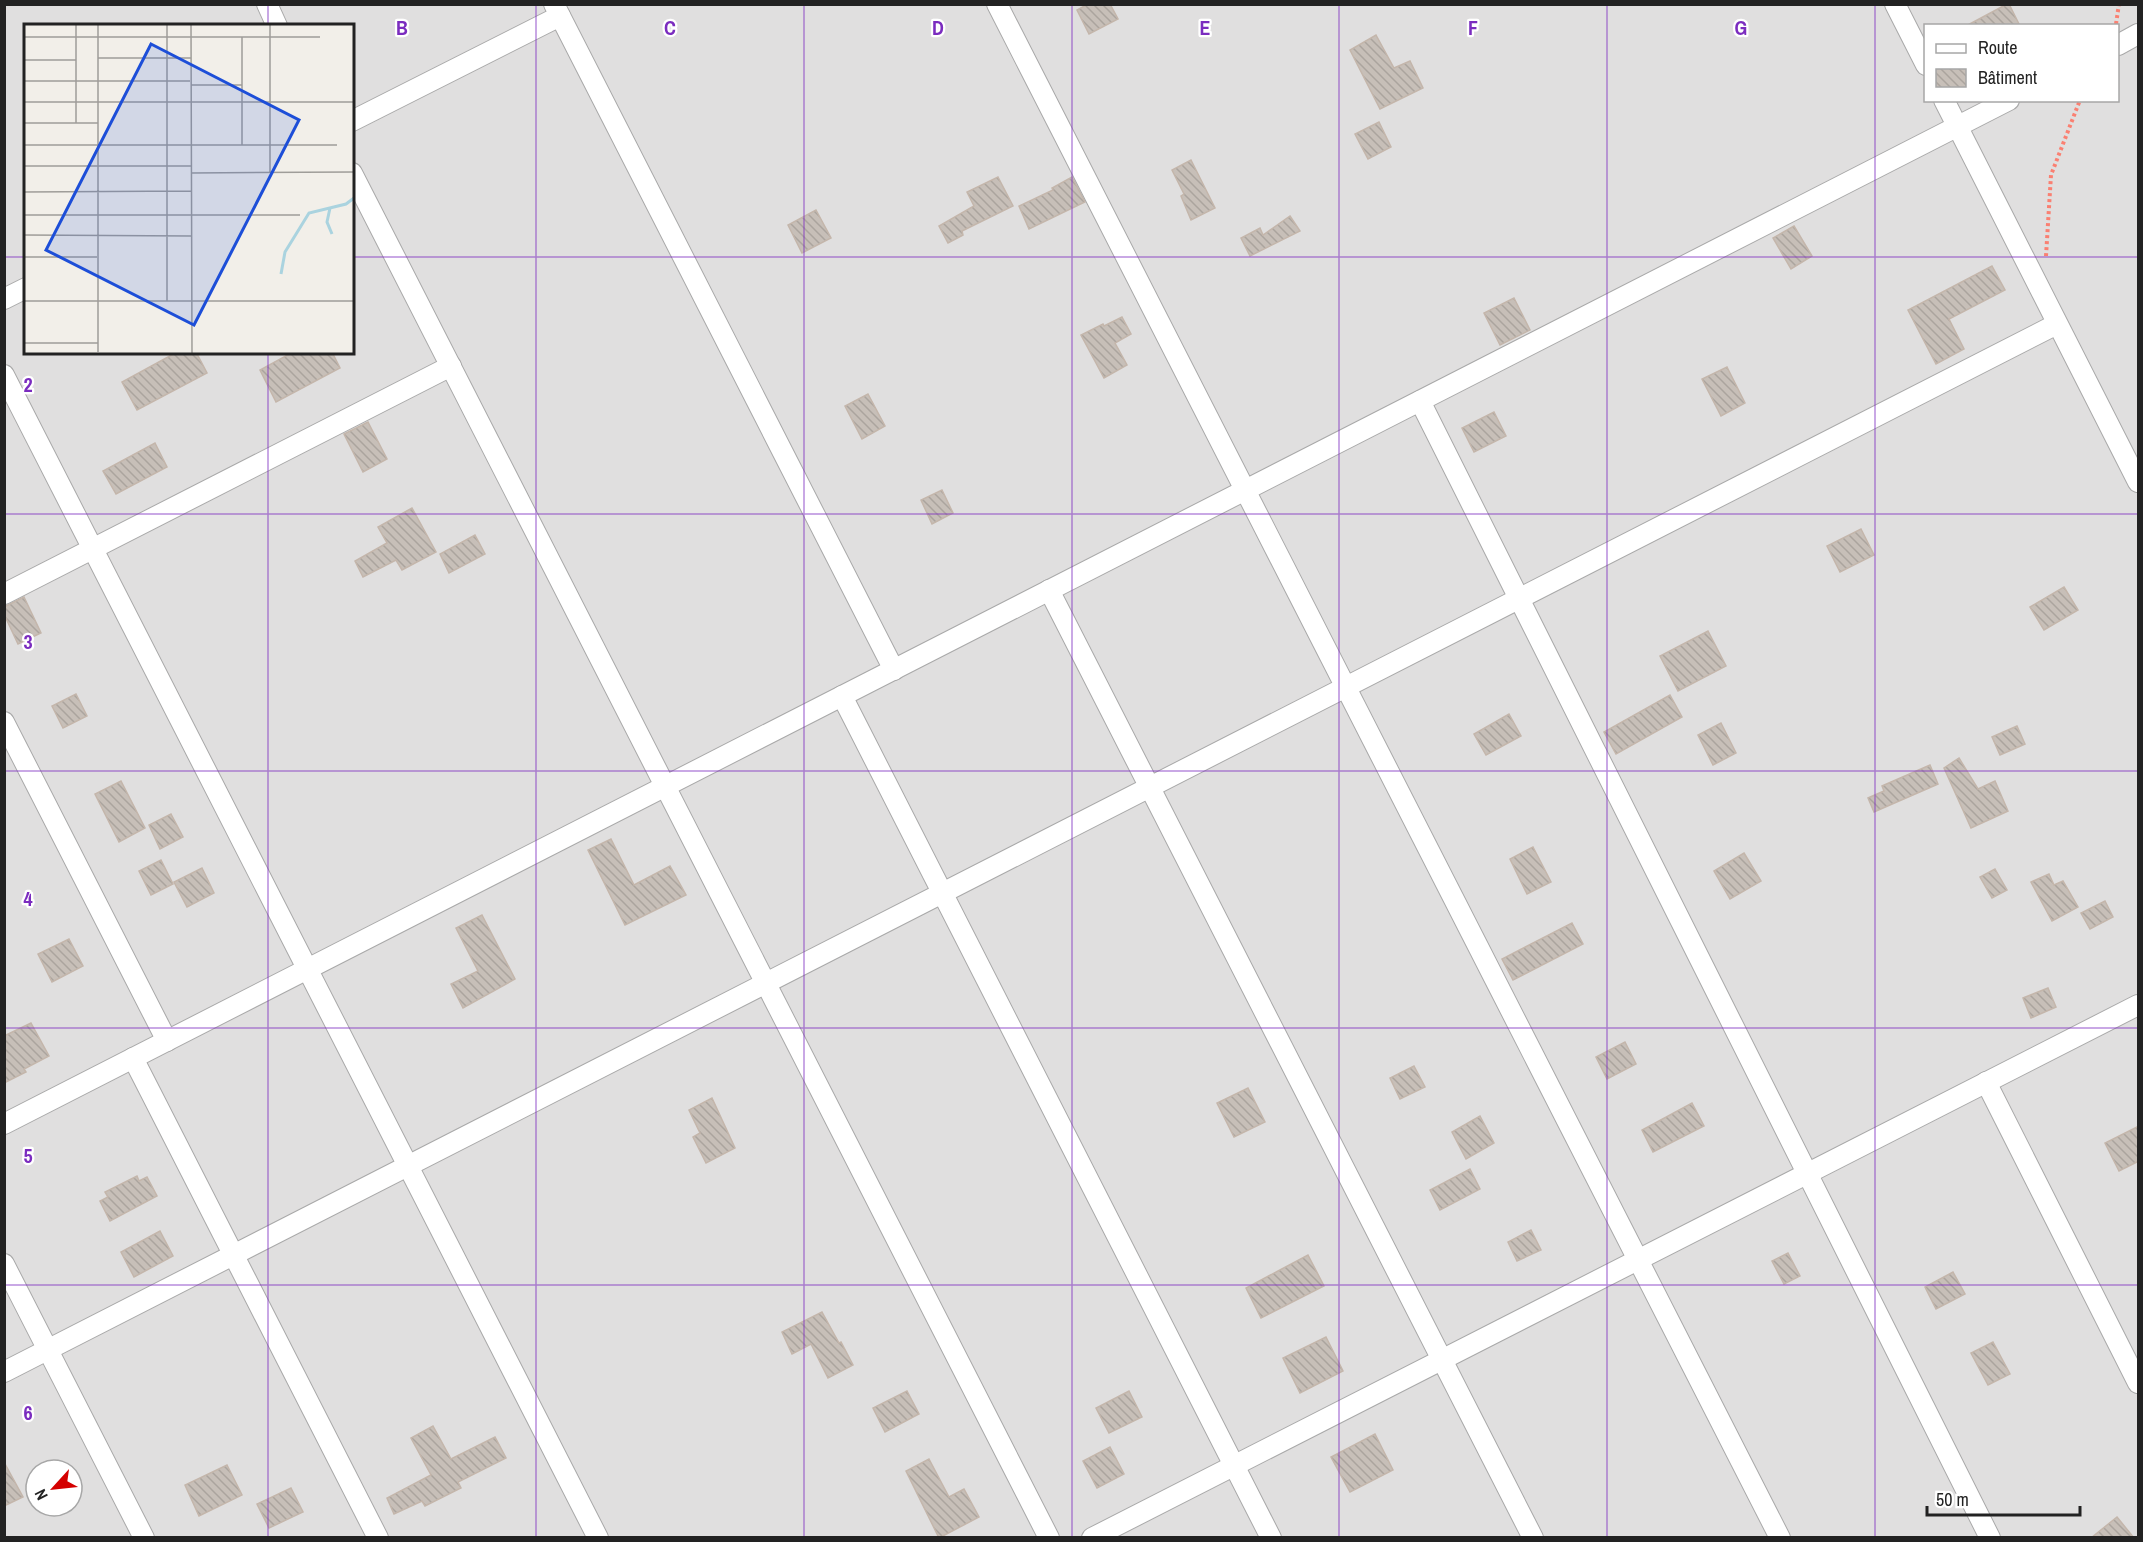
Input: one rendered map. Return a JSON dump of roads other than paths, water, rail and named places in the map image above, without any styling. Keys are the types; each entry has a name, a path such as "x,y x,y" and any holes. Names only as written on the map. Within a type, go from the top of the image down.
{"street":[{"path":"267,4 276,24"},
{"path":"998,4 1780,1538"},
{"path":"1895,4 1924,61"},
{"path":"354,120 557,10 894,670"},
{"path":"2119,44 2139,34"},
{"path":"1945,102 2139,483"},
{"path":"4,1124 2005,102"},
{"path":"354,177 1049,1538"},
{"path":"4,299 24,289"},
{"path":"4,1372 2058,324"},
{"path":"4,594 451,366"},
{"path":"4,375 598,1538"},
{"path":"1420,401 1990,1538"},
{"path":"1049,590 1533,1538"},
{"path":"842,696 1271,1538"},
{"path":"4,722 167,1041"},
{"path":"1092,1538 2139,1005"},
{"path":"133,1058 378,1538"},
{"path":"1986,1082 2139,1383"},
{"path":"4,1264 144,1538"}]}
